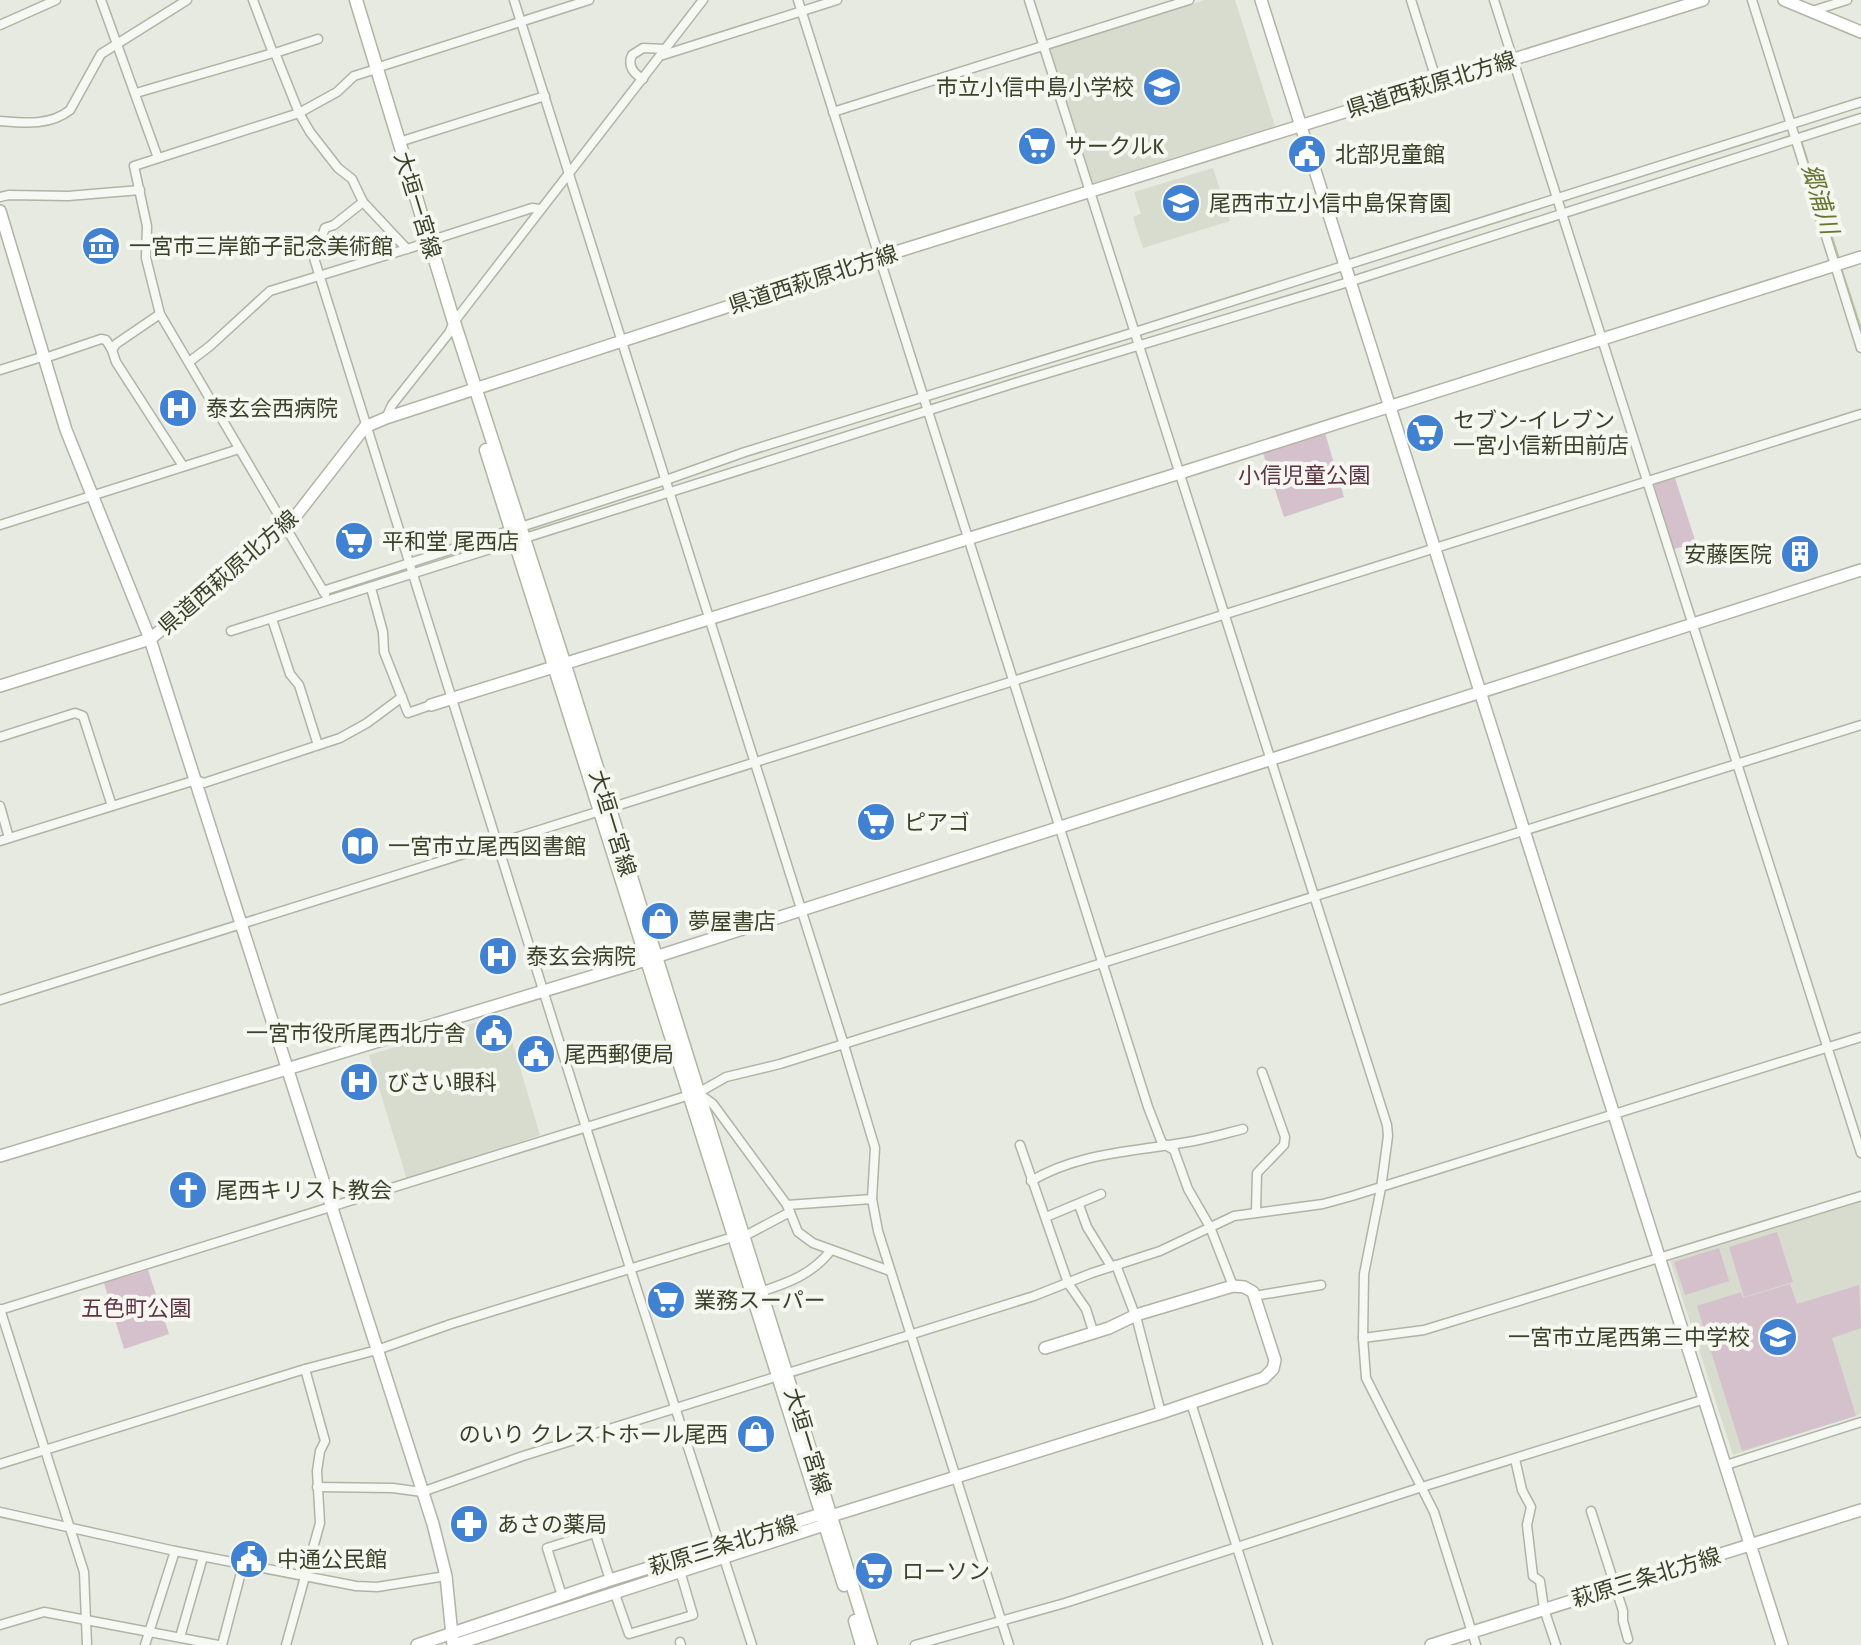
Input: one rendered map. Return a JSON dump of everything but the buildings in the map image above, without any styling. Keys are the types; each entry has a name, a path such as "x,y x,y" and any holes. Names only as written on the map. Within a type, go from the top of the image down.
{"main road":[{"name":"大垣一宮線","path":"347,0 399,142 426,242"},
{"name":"大垣一宮線","path":"356,0 373,70 452,327 783,1376"},
{"name":"大垣一宮線","path":"738,1237 760,1292 862,1645"},
{"name":"大垣一宮線","path":"825,1518 871,1645"}],"street":[{"path":"0,25 56,0"},
{"path":"101,0 158,158"},
{"path":"0,121 46,122 64,115 70,110 97,59 187,0"},
{"path":"253,0 299,113 325,153 352,179 363,202 407,249"},
{"path":"514,0 875,1148 872,1199 878,1231 1009,1645"},
{"path":"330,601 160,314 146,258 147,226 134,166 299,113 337,92 354,76 589,0"},
{"path":"386,418 392,405 540,209 703,0"},
{"path":"798,0 1148,1107 1162,1143 1174,1150 1188,1189 1210,1227 1233,1286"},
{"path":"643,79 636,76 630,65 632,55 643,48 664,53 837,0"},
{"path":"1029,0 1387,1125 1381,1188 1364,1274 1366,1378 1434,1512 1476,1645"},
{"path":"833,112 1044,46 1162,4 1189,0"},
{"path":"1261,0 1782,1645"},
{"path":"1411,0 1437,82"},
{"path":"1494,0 1861,1153"},
{"name":"県道西萩原北方線","path":"0,686 150,639 285,528 365,427 386,418 880,257 1703,0"},
{"path":"1752,0 1861,348"},
{"path":"1784,0 1861,32"},
{"path":"1812,11 1847,0"},
{"path":"136,93 318,39"},
{"path":"399,142 545,96"},
{"path":"231,631 412,575 745,452 1861,102"},
{"path":"323,591 408,563 669,493 1352,281 1861,118"},
{"path":"0,197 140,190"},
{"path":"363,202 342,220 325,228 314,258 630,1268 752,1645"},
{"path":"189,362 270,291 532,208 540,209"},
{"path":"0,211 66,430 150,639 422,1492 446,1576 453,1641"},
{"path":"371,588 383,632 384,652 408,713 1861,257"},
{"path":"112,350 160,314"},
{"path":"0,370 106,340 116,362 183,466"},
{"path":"0,1000 1861,414"},
{"path":"0,525 239,449"},
{"path":"0,1156 650,958 1861,570"},
{"path":"272,619 290,674 299,685 318,745"},
{"path":"0,806 5,839 196,780 204,783 352,733 402,697"},
{"path":"0,737 75,713 83,716 112,806"},
{"path":"87,1645 84,1572 0,1310 694,1094 726,1077 780,1064 1104,965 1861,725"},
{"path":"317,1487 393,1488 422,1492 523,1456 676,1410 1068,1283 1160,1251 1234,1216 1323,1204 1381,1188 1861,1037"},
{"path":"1256,1211 1257,1173 1284,1145 1285,1137 1262,1072"},
{"path":"694,1094 713,1104 788,1208 798,1232 813,1243 890,1271"},
{"path":"1031,1181 1071,1162 1099,1155 1167,1146 1243,1129"},
{"path":"1020,1145 1068,1283 1086,1309 1093,1331"},
{"path":"1046,1217 1101,1194"},
{"path":"1363,1338 1424,1330 1861,1196"},
{"path":"0,1464 738,1237 788,1208 872,1199"},
{"path":"1079,1205 1087,1227 1113,1265 1136,1315 1161,1413"},
{"path":"760,1292 808,1272 823,1261 831,1250"},
{"path":"1045,1348 1109,1328 1136,1315 1233,1286 1244,1287 1254,1296 1321,1285"},
{"name":"萩原三条北方線","path":"453,1641 562,1596 610,1580 723,1551 1264,1378 1273,1369 1275,1360 1254,1296"},
{"path":"286,1645 320,1523 317,1487 320,1451 325,1441 305,1369"},
{"path":"915,1645 1065,1603 1705,1399"},
{"path":"1191,1403 1268,1645"},
{"path":"1726,1465 1861,1422"},
{"path":"1515,1459 1522,1490 1531,1507 1527,1525 1533,1576 1540,1581 1544,1609 1556,1645"},
{"name":"萩原三条北方線","path":"1431,1645 1861,1510"},
{"path":"1591,1511 1616,1587 1628,1639"},
{"path":"0,1512 304,1578 377,1587 446,1576"},
{"path":"562,1596 547,1548 595,1533 610,1580"},
{"path":"145,1645 175,1551"},
{"name":"萩原三条北方線","path":"417,1645 453,1641 615,1594 680,1571 723,1551"},
{"path":"180,1637 203,1557"},
{"path":"0,1625 44,1612 220,1645 243,1565"},
{"path":"615,1594 629,1634 693,1615 680,1571"}],"shaded area":[{"name":"市立小信中島小学校","path":"1205,0 1235,0 1275,126 1093,183 1050,48"},
{"name":"尾西市立小信中島保育園","path":"1213,168 1230,221 1143,248 1133,217 1141,214 1134,192"},
{"path":"504,1014 540,1135 407,1180 369,1055"},
{"name":"一宮市立尾西第三中学校","path":"1861,1199 1861,1414 1733,1455 1670,1260"}],"green space":[{"name":"小信児童公園","path":"1325,433 1344,497 1284,517 1263,453"},
{"path":"1675,478 1696,543 1674,549 1654,484"},
{"path":"1777,1232 1793,1282 1744,1297 1729,1247"},
{"path":"1719,1248 1729,1281 1685,1295 1674,1262"},
{"name":"五色町公園","path":"148,1270 169,1334 124,1349 104,1283"},
{"path":"1790,1284 1797,1304 1859,1285 1861,1328 1832,1338 1856,1416 1742,1451 1697,1306 1741,1292 1743,1298"}],"waterway":[{"name":"郷浦川","path":"1801,142 1838,257"},
{"name":"郷浦川","path":"1841,269 1861,330"}],"place":[{"name":"市立小信中島小学校","path":"1162,87"},
{"name":"サークルK","path":"1037,146"},
{"name":"北部児童館","path":"1307,154"},
{"name":"尾西市立小信中島保育園","path":"1181,203"},
{"name":"一宮市三岸節子記念美術館","path":"101,246"},
{"name":"泰玄会西病院","path":"178,408"},
{"name":"セブン-イレブン 一宮小信新田前店","path":"1425,433"},
{"name":"平和堂 尾西店","path":"354,541"},
{"name":"安藤医院","path":"1800,554"},
{"name":"ピアゴ","path":"876,822"},
{"name":"一宮市立尾西図書館","path":"360,846"},
{"name":"夢屋書店","path":"660,921"},
{"name":"泰玄会病院","path":"498,956"},
{"name":"一宮市役所尾西北庁舎","path":"494,1033"},
{"name":"尾西郵便局","path":"536,1054"},
{"name":"びさい眼科","path":"359,1082"},
{"name":"尾西キリスト教会","path":"188,1190"},
{"name":"業務スーパー","path":"666,1300"},
{"name":"一宮市立尾西第三中学校","path":"1778,1337"},
{"name":"のいり クレストホール尾西","path":"756,1434"},
{"name":"あさの薬局","path":"469,1524"},
{"name":"中通公民館","path":"249,1559"},
{"name":"ローソン","path":"874,1571"}]}
